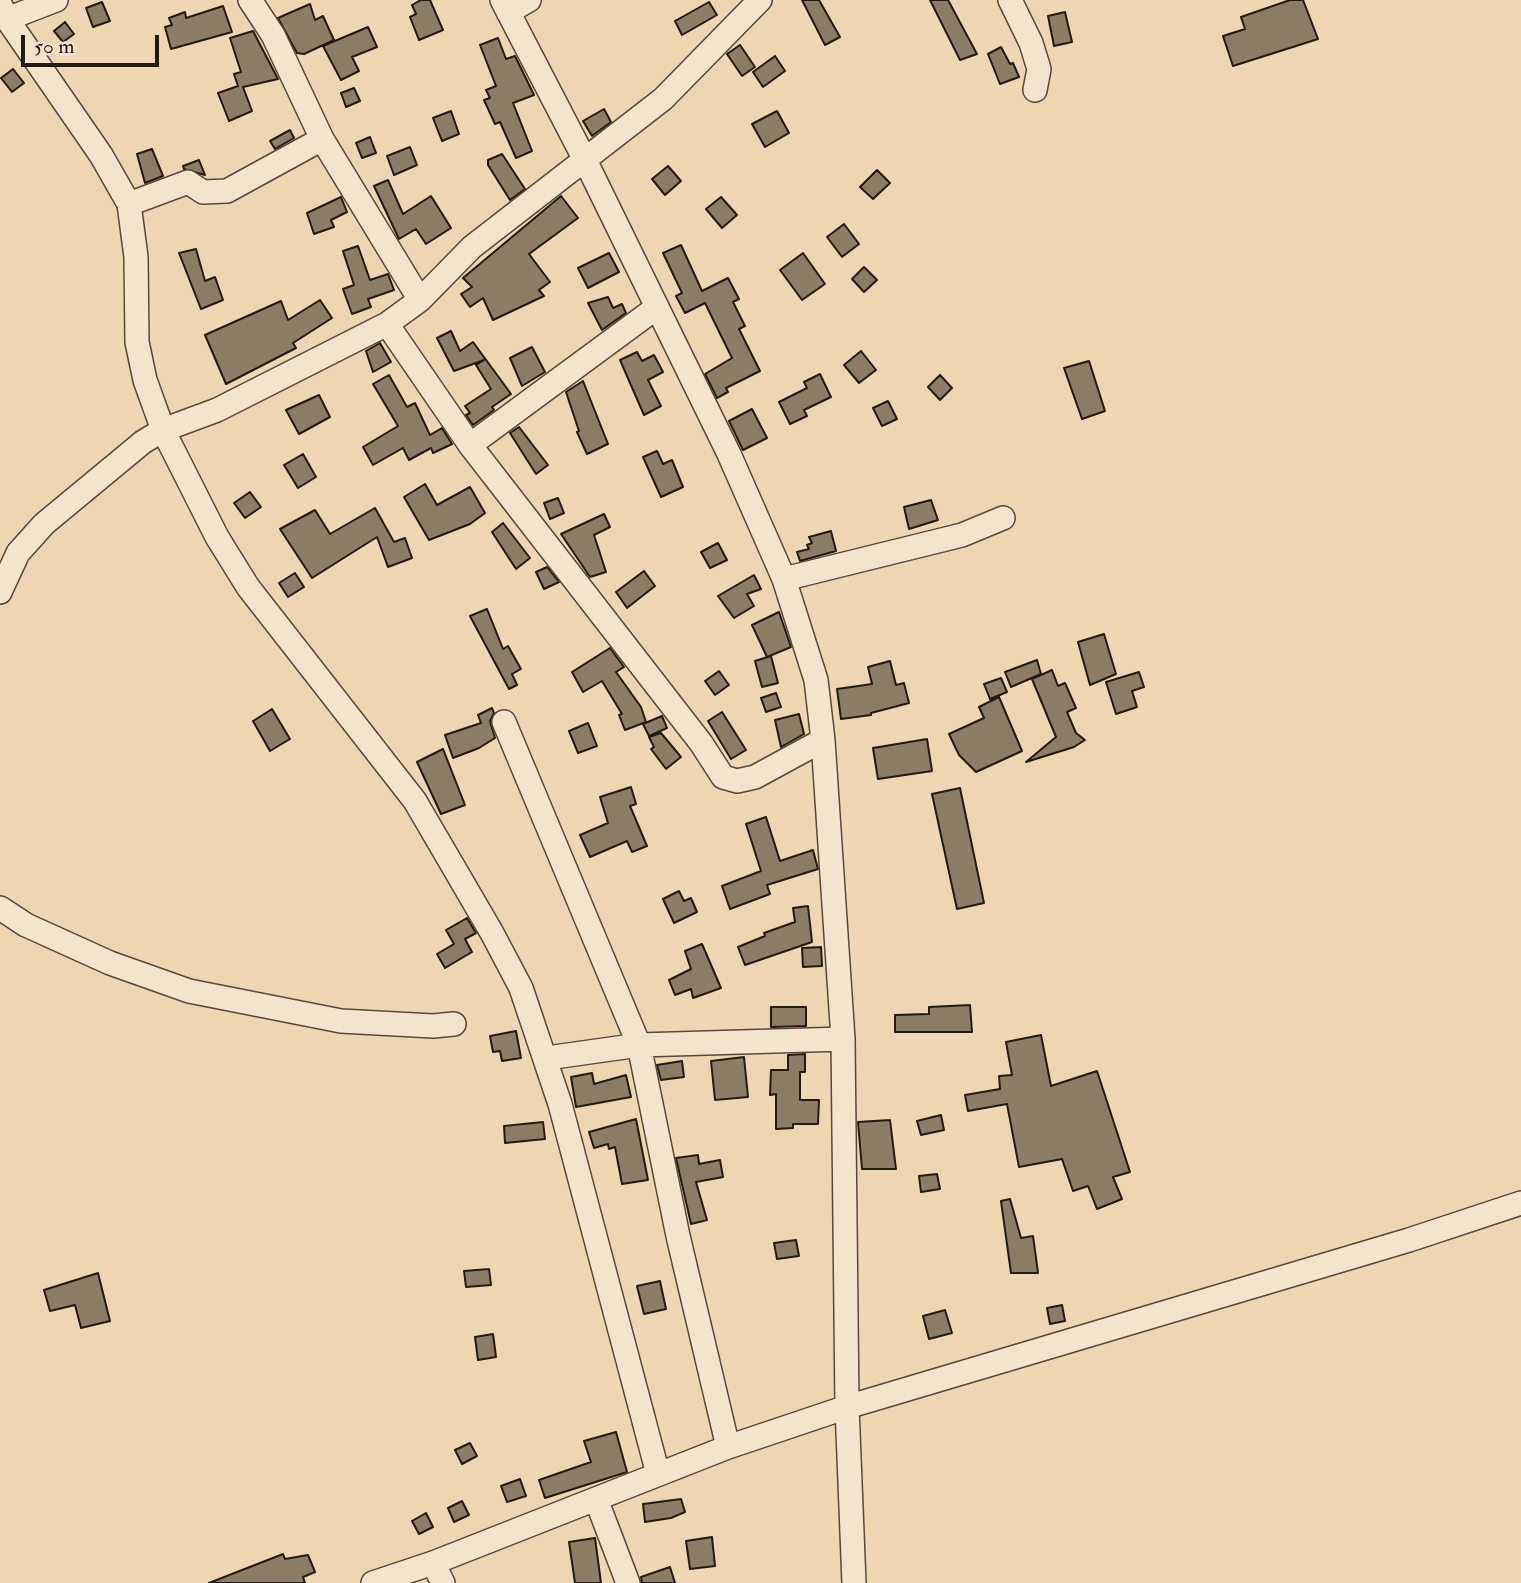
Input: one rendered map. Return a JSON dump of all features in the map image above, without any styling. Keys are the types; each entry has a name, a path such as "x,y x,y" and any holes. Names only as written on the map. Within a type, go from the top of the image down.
{"street":[{"path":"56,0 3,11 102,155 130,204 136,257 137,342 145,380 163,430 216,537 248,587 415,802 509,963 547,1058 658,1474"},
{"path":"250,0 273,35 322,139 420,300"},
{"path":"529,0 505,6 585,160 729,454 785,579 816,680 823,740 843,1039 847,1406 854,1583"},
{"path":"0,592 18,553 44,524 163,430 217,410 387,324 420,300 472,247 663,99 760,0"},
{"path":"1010,0 1040,69 1035,90"},
{"path":"130,204 188,182 204,192 227,191 322,139"},
{"path":"470,445 656,308"},
{"path":"387,324 470,445 701,743 723,777 737,781 755,777 823,740"},
{"path":"785,579 962,535 1003,518"},
{"path":"504,722 639,1045 678,1236 728,1447"},
{"path":"0,908 26,925 110,964 189,991 341,1021 433,1026 454,1024"},
{"path":"547,1058 639,1045 843,1039"},
{"path":"373,1583 438,1573 596,1499 728,1447 847,1406 1396,1244 1521,1203"},
{"path":"596,1499 628,1583"}],"building":[{"path":"421,0 430,0 443,30 419,40 410,17 416,14 412,5"},
{"path":"802,0 819,0 840,37 825,45"},
{"path":"930,0 948,0 977,54 960,60"},
{"path":"1290,0 1303,0 1318,39 1233,66 1223,36 1245,29 1241,17"},
{"path":"102,2 110,21 93,27 86,8"},
{"path":"709,2 717,15 682,35 675,21"},
{"path":"310,4 315,20 323,16 334,40 304,54 297,53 278,18"},
{"path":"223,6 232,32 171,49 165,27 172,25 169,18 185,12 186,18"},
{"path":"1065,12 1072,42 1054,46 1048,16"},
{"path":"65,22 74,34 63,42 54,31"},
{"path":"368,27 377,47 352,57 359,71 341,80 323,46"},
{"path":"253,31 278,79 243,87 252,111 229,121 218,93 238,86 234,74 241,72 230,38"},
{"path":"498,38 506,59 515,56 534,95 513,103 532,151 516,158 500,122 495,124 484,100 490,98 486,90 496,86 480,45"},
{"path":"740,45 755,67 742,76 727,54"},
{"path":"1001,47 1019,77 1000,84 988,54"},
{"path":"775,56 785,71 763,87 753,72"},
{"path":"13,69 24,83 12,92 1,78"},
{"path":"354,88 360,101 346,107 341,93"},
{"path":"604,109 611,122 592,136 583,121"},
{"path":"451,111 459,134 442,141 433,118"},
{"path":"777,111 789,133 765,147 752,124"},
{"path":"290,130 294,138 275,149 270,141"},
{"path":"370,137 376,153 362,158 356,143"},
{"path":"410,147 417,165 394,175 387,156"},
{"path":"152,149 163,176 145,183 137,154"},
{"path":"502,154 525,189 510,200 488,165 488,160"},
{"path":"199,160 205,175 184,169 183,166"},
{"path":"668,166 681,181 665,195 652,179"},
{"path":"877,170 890,183 873,199 860,187"},
{"path":"388,180 403,214 431,196 451,228 426,244 416,229 399,239 374,186"},
{"path":"561,196 578,218 529,254 550,282 539,290 544,296 493,320 483,298 470,307 461,294 472,287 463,278"},
{"path":"341,197 347,212 331,220 334,227 314,234 307,213"},
{"path":"721,197 737,215 722,228 706,209"},
{"path":"844,224 859,244 842,257 827,237"},
{"path":"681,245 702,291 728,278 739,299 733,302 745,326 739,329 760,371 726,388 728,392 717,398 705,374 732,358 705,303 685,313 676,296 682,293 663,253"},
{"path":"358,246 370,280 388,274 394,290 368,299 371,307 352,314 343,289 354,285 343,251"},
{"path":"196,249 205,281 215,277 223,300 201,309 179,253"},
{"path":"609,253 619,272 588,288 578,268"},
{"path":"803,253 825,284 802,300 780,270"},
{"path":"864,267 877,280 864,292 852,279"},
{"path":"608,297 613,308 622,304 626,313 602,330 588,303"},
{"path":"320,300 332,318 293,343 296,348 226,384 205,335 281,301 288,320"},
{"path":"451,331 460,351 473,342 511,394 473,425 466,415 470,413 465,406 491,389 476,365 484,360 454,371 437,338"},
{"path":"380,343 391,362 373,372 366,351"},
{"path":"532,347 545,372 522,386 510,358"},
{"path":"861,351 876,370 859,383 844,365"},
{"path":"637,352 642,361 654,355 663,372 648,380 661,406 644,415 620,360"},
{"path":"1089,361 1105,411 1082,419 1064,368"},
{"path":"820,374 831,397 804,410 807,416 790,424 779,402 807,388 804,382"},
{"path":"389,375 407,407 415,403 430,435 442,428 452,444 433,453 431,448 409,460 403,448 373,465 363,447 398,426 373,384"},
{"path":"940,375 952,388 940,400 928,387"},
{"path":"583,381 608,444 587,454 577,432 579,431 566,392"},
{"path":"319,395 330,417 299,434 286,410"},
{"path":"888,401 897,419 882,426 873,408"},
{"path":"752,409 767,438 743,450 729,421"},
{"path":"519,427 548,465 536,474 510,433"},
{"path":"657,451 663,464 672,460 683,487 661,497 643,457"},
{"path":"303,454 316,477 298,488 284,465"},
{"path":"425,484 437,505 470,487 485,513 470,524 429,540 404,497"},
{"path":"250,492 261,507 245,518 234,503"},
{"path":"558,498 564,513 550,519 544,503"},
{"path":"931,500 938,520 909,529 904,507"},
{"path":"375,508 394,542 405,538 412,558 388,567 377,537 312,578 280,529 315,510 330,534"},
{"path":"604,514 610,527 594,535 606,572 590,577 561,534"},
{"path":"503,523 530,558 516,569 492,532"},
{"path":"831,531 836,551 800,561 797,552 809,549 807,545 812,543 809,537"},
{"path":"718,543 727,560 710,568 701,552"},
{"path":"547,567 559,582 544,589 536,572"},
{"path":"644,571 655,586 627,608 616,592"},
{"path":"295,573 304,587 288,597 279,583"},
{"path":"754,575 761,589 747,594 754,606 734,618 718,596"},
{"path":"487,609 503,649 508,646 521,669 512,674 517,685 509,689 470,616"},
{"path":"779,612 791,647 767,657 752,625"},
{"path":"1104,634 1116,674 1090,685 1078,642"},
{"path":"610,648 624,667 616,672 641,707 646,722 625,730 619,715 622,714 602,681 583,692 572,672"},
{"path":"771,656 778,683 762,687 755,661"},
{"path":"1037,660 1041,674 1011,687 1005,672"},
{"path":"890,661 896,685 904,683 909,703 871,715 841,719 837,689 872,684 868,667"},
{"path":"1052,670 1058,686 1065,683 1076,708 1067,712 1076,733 1085,740 1074,747 1026,762 1056,737 1032,679"},
{"path":"719,671 729,685 715,695 705,681"},
{"path":"1139,672 1144,687 1132,691 1137,707 1116,714 1106,682"},
{"path":"1001,678 1007,692 990,699 984,684"},
{"path":"776,693 781,707 766,712 761,698"},
{"path":"999,697 1022,751 976,772 959,755 949,734 984,718 979,707"},
{"path":"492,708 494,713 490,721 495,738 479,748 453,758 445,735 481,723 478,715"},
{"path":"272,709 290,739 270,751 253,721"},
{"path":"722,712 746,750 731,759 708,721"},
{"path":"799,714 804,734 781,747 775,720"},
{"path":"662,716 667,728 649,736 643,724"},
{"path":"588,723 597,746 578,753 569,731"},
{"path":"661,733 681,757 666,769 651,749 654,747 649,737"},
{"path":"927,739 932,771 878,779 873,748"},
{"path":"443,749 465,805 441,814 417,762"},
{"path":"631,787 636,804 630,806 647,846 632,852 627,841 590,857 580,835 608,823 600,797"},
{"path":"960,788 984,903 957,909 932,794"},
{"path":"766,817 780,861 813,850 818,869 767,885 770,894 730,909 722,886 761,871 746,824"},
{"path":"679,891 684,901 691,898 697,912 674,923 663,899"},
{"path":"808,906 812,942 745,965 738,947 765,936 764,933 795,922 793,908"},
{"path":"467,918 476,933 465,939 472,952 445,968 437,954 454,944 446,930"},
{"path":"702,944 721,988 693,998 691,989 675,995 669,980 691,969 685,951"},
{"path":"821,947 822,966 803,967 802,948"},
{"path":"970,1005 972,1032 895,1032 895,1015 929,1014 929,1007"},
{"path":"771,1007 806,1007 806,1026 771,1027"},
{"path":"516,1031 521,1058 502,1061 500,1051 493,1052 490,1036"},
{"path":"1041,1035 1051,1086 1097,1071 1130,1172 1113,1177 1122,1199 1097,1209 1088,1186 1073,1191 1062,1159 1019,1167 1007,1104 968,1111 965,1095 1000,1089 999,1076 1012,1075 1006,1042"},
{"path":"805,1054 805,1072 800,1072 800,1100 819,1100 818,1124 793,1124 793,1128 776,1129 776,1094 770,1095 771,1070 788,1070 788,1055"},
{"path":"744,1057 748,1097 715,1100 711,1061"},
{"path":"682,1061 684,1077 661,1080 657,1065"},
{"path":"592,1073 594,1084 626,1075 631,1097 576,1107 571,1077"},
{"path":"941,1115 944,1130 921,1135 917,1121"},
{"path":"636,1119 648,1180 622,1184 615,1147 609,1149 608,1144 594,1148 589,1132"},
{"path":"890,1120 896,1169 862,1169 858,1122"},
{"path":"543,1122 545,1139 505,1143 504,1126"},
{"path":"698,1155 699,1164 720,1160 723,1177 696,1182 707,1220 691,1224 676,1158"},
{"path":"937,1174 940,1189 921,1192 919,1176"},
{"path":"1010,1199 1021,1238 1033,1236 1038,1273 1011,1273 1001,1201"},
{"path":"796,1240 799,1256 777,1259 774,1243"},
{"path":"489,1269 491,1285 466,1287 464,1271"},
{"path":"98,1273 110,1321 81,1328 75,1305 50,1311 44,1290"},
{"path":"660,1281 666,1309 644,1314 637,1286"},
{"path":"1062,1305 1065,1321 1050,1324 1047,1308"},
{"path":"945,1310 952,1333 929,1339 923,1316"},
{"path":"493,1334 496,1357 478,1360 475,1337"},
{"path":"616,1432 627,1472 545,1498 539,1480 591,1462 584,1441"},
{"path":"470,1443 477,1456 462,1464 455,1450"},
{"path":"520,1479 526,1496 507,1502 501,1486"},
{"path":"681,1499 685,1512 671,1518 645,1522 643,1504"},
{"path":"462,1501 469,1515 454,1522 448,1508"},
{"path":"426,1513 433,1527 419,1534 412,1521"},
{"path":"712,1537 715,1566 690,1569 686,1541"},
{"path":"595,1538 601,1583 575,1583 569,1542"},
{"path":"283,1554 285,1559 308,1555 315,1572 303,1577 305,1583 209,1583"},
{"path":"670,1567 675,1583 642,1583 641,1577"}]}
